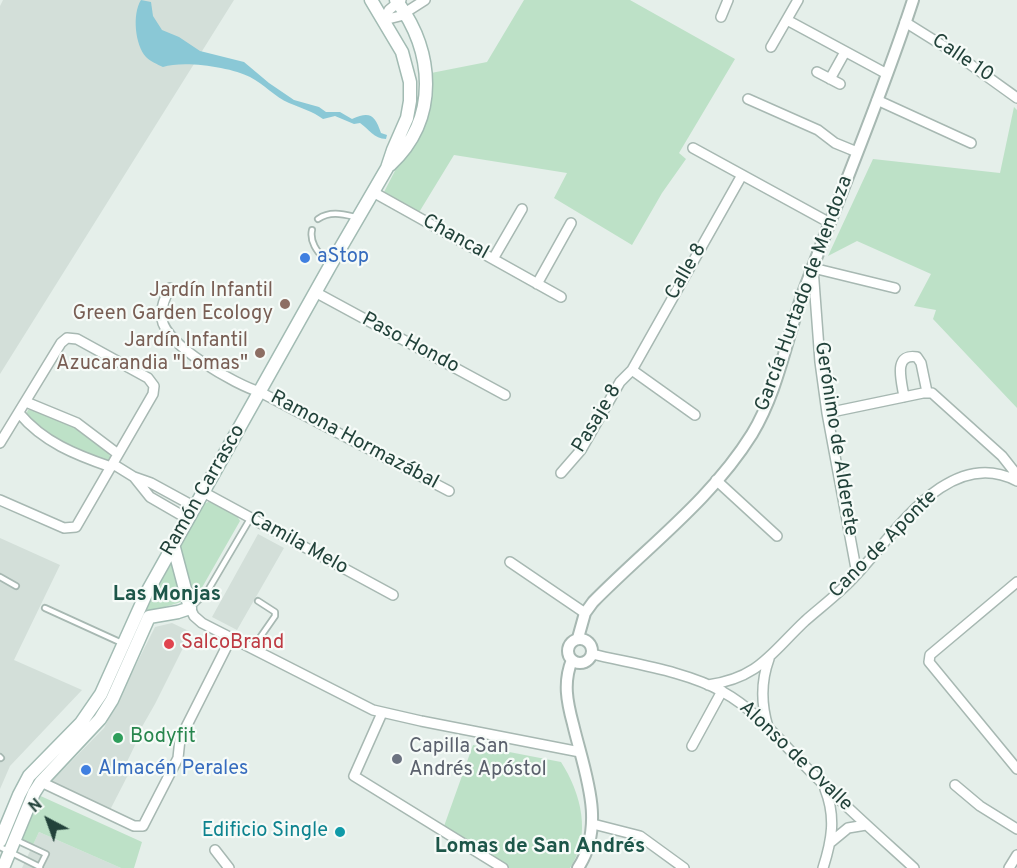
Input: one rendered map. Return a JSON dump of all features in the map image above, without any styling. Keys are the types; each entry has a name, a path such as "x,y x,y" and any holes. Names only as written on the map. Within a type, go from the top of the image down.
{"main road":[{"name":"Ramón Carrasco","path":"1,837 26,782 34,770 89,712 101,694 140,606 173,544 387,168 407,118 411,92 406,62 397,42 371,0"},
{"name":"Ramón Carrasco","path":"387,168 404,151 416,129 426,93 426,69 422,49 398,1"},
{"path":"140,606 142,613 149,617 190,608 173,544"},
{"path":"3,868 5,850 15,839 41,782 100,719 112,700 149,617"}],"street":[{"path":"384,20 405,13 425,0"},
{"path":"721,17 728,0"},
{"path":"771,47 798,0"},
{"name":"García Hurtado de Mendoza","path":"578,638 585,613 593,602 680,519 716,480 745,444 763,412 813,268 913,0"},
{"path":"384,20 389,10 398,1"},
{"path":"786,20 887,74"},
{"name":"Calle 10","path":"905,22 953,52 1017,98"},
{"path":"830,79 845,52"},
{"path":"817,72 840,84"},
{"path":"748,99 818,130 835,143 857,152"},
{"path":"877,100 971,143"},
{"path":"693,148 830,223"},
{"name":"Calle 8","path":"632,370 742,175"},
{"name":"Chancal","path":"373,192 561,297"},
{"path":"494,259 522,209"},
{"path":"537,284 571,223"},
{"path":"813,268 895,288"},
{"name":"Gerónimo de Alderete","path":"813,268 820,362 827,413 857,574"},
{"name":"Ramona Hormazábal","path":"170,288 162,308 162,320 166,330 180,346 231,380 260,392 449,491"},
{"name":"Paso Hondo","path":"315,292 505,395"},
{"path":"0,443 61,343 68,338 77,339 148,378 154,386 153,394 80,523 73,529 64,528 0,500"},
{"path":"904,397 900,365 903,360 911,356 917,357 921,363 927,392"},
{"name":"Pasaje 8","path":"561,473 581,450 620,382 632,370 695,415"},
{"path":"827,413 927,392 935,395 1002,456 1017,475"},
{"path":"26,402 77,423 118,454"},
{"path":"19,413 33,429 57,445 112,465 195,507"},
{"name":"Cano de Aponte","path":"708,685 740,677 755,670 769,659 804,622 857,574 914,508 939,488 961,478 983,473 1002,475 1017,481"},
{"path":"134,477 150,497 188,519"},
{"path":"716,480 777,536"},
{"name":"Camila Melo","path":"204,492 393,595"},
{"path":"510,562 585,613"},
{"path":"1017,582 930,654 928,662 1017,770"},
{"path":"190,608 197,620 349,699 382,713 579,752"},
{"path":"41,782 134,826 143,826 178,758 180,739 231,638"},
{"path":"578,638 585,639 590,644 592,654 588,660 581,663 572,660 568,654 568,647 578,638"},
{"name":"Alonso de Ovalle","path":"592,654 677,675 722,691 746,708 824,785 914,868"},
{"path":"769,659 764,673 762,695 769,730"},
{"path":"572,660 567,676 566,694 591,802 593,824 589,846 578,868"},
{"path":"692,746 722,691"},
{"path":"382,713 354,776 503,868"},
{"path":"955,784 980,806 1017,829"},
{"path":"824,785 832,818 831,842 824,868"},
{"path":"593,824 640,836 684,868"},
{"path":"831,842 848,828 866,825"},
{"path":"215,850 229,868"},
{"path":"1009,868 1017,855"}],"lane":[{"path":"318,219 337,213 357,218"},
{"path":"312,230 311,236 316,249 330,266"},
{"path":"190,608 207,592 250,518"},
{"path":"0,577 16,586"},
{"path":"252,649 275,616 271,607 258,602"},
{"path":"45,608 123,644"},
{"path":"1,837 15,839 46,854 40,867 5,850"}],"shaded area":[{"path":"3,0 234,0 0,374 0,6"},
{"path":"258,534 284,548 237,630 212,617"},
{"path":"0,538 60,565 14,660 82,690 10,766 0,789"},
{"path":"172,623 191,632 135,739 137,741 123,770 129,773 110,810 50,783 104,728 155,627"},
{"path":"39,832 121,868 22,868"}],"green space":[{"path":"524,0 630,0 735,59 679,153 686,159 662,193 632,245 554,198 567,173 454,155 418,214 383,194 413,136 426,74 487,62"},
{"path":"1014,107 1017,110 1017,408 933,319 936,310 914,306 931,274 857,241 828,256 873,159 1000,173"},
{"path":"28,410 49,414 74,426 105,449 111,457 108,462 74,448 43,431 26,414"},
{"path":"210,501 237,516 240,521 200,591 178,603 145,611 204,504"},
{"path":"473,745 561,762 574,787 581,814 581,842 570,868 506,868 443,829"},
{"path":"34,793 142,842 134,868 121,868 39,832 32,847 22,843 20,827"}],"water":[{"path":"141,0 151,2 153,16 162,30 179,37 200,51 244,62 294,100 319,107 326,112 340,112 352,119 363,115 371,116 381,133 387,135 386,139 375,136 360,123 354,124 335,116 323,119 284,100 242,73 194,64 163,67 152,62 142,52 137,37 136,13"}],"place":[{"name":"aStop","path":"305,258"},
{"name":"Jardín Infantil Green Garden Ecology","path":"285,304"},
{"name":"Jardín Infantil Azucarandia \"Lomas\"","path":"260,353"},
{"name":"SalcoBrand","path":"169,644"},
{"name":"Bodyfit","path":"118,738"},
{"name":"Capilla San Andrés Apóstol","path":"397,759"},
{"name":"Almacén Perales","path":"86,770"},
{"name":"Edificio Single","path":"340,832"}],"district":[{"name":"Las Monjas","path":"167,596"},
{"name":"Lomas de San Andrés","path":"540,848"}]}
